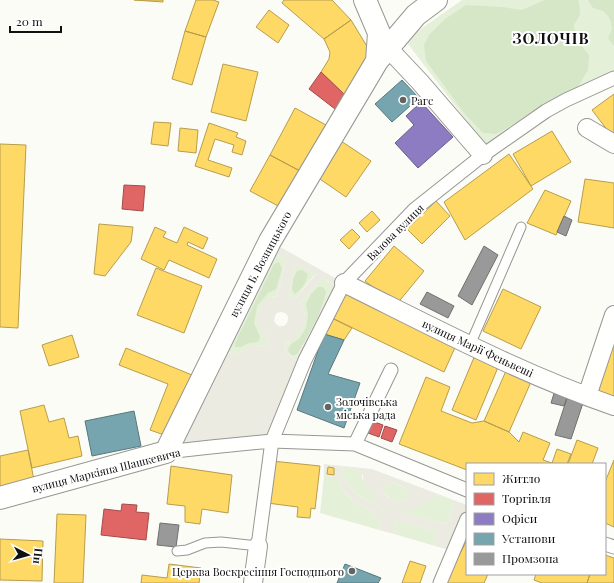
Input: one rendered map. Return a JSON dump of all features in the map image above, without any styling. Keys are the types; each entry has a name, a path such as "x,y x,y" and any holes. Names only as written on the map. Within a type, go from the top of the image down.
{"street":[{"name":"вулиця Б. Возницького","path":"365,0 379,33 383,54"},
{"name":"вулиця Б. Возницького","path":"166,452 270,241 383,54 416,15 436,0"},
{"path":"383,54 420,82 483,155"},
{"name":"Валова вулиця","path":"258,546 272,441 305,360 344,283 415,209 483,155 546,111 614,78"},
{"path":"587,128 614,144"},
{"name":"вулиця Марії Феньвеші","path":"344,283 470,345 546,380 614,406"},
{"path":"587,396 614,315"},
{"path":"355,444 391,370"},
{"name":"вулиця Маркіяна Шашкевича","path":"0,498 166,452 272,441 355,444 466,490"},
{"path":"440,583 466,521"},
{"path":"253,583 258,546"}],"lane":[{"path":"470,345 521,227"},
{"path":"177,551 187,550 205,543 222,542 258,546"}],"green space":[{"path":"462,0 614,0 614,80 485,145 405,40"},
{"path":"545,0 578,0 580,15 574,25 576,39 589,55 588,70 576,90 496,134 483,133 464,113 426,61 424,45 429,35 445,19 466,5 502,7 522,10"},
{"path":"588,0 614,0 614,46 608,38 612,29 608,16 603,11 593,8"},
{"path":"276,254 286,260 277,296 273,297 264,335 269,339 265,347 257,345 236,355 227,351"},
{"path":"279,262 282,269 276,289 268,293 257,306 254,323 260,337 258,342 249,343 241,347 235,347 235,343 274,264"},
{"path":"295,264 315,274 295,299 289,295"},
{"path":"302,270 308,274 303,286 295,294 292,290 293,279 297,271"},
{"path":"322,278 335,285 295,360 284,349 285,343 289,342 305,318 304,310 300,303"},
{"path":"318,287 323,287 326,292 321,308 298,353 291,355 288,350 291,344 299,339 306,328 308,315 306,304 311,294"},
{"path":"342,466 362,472 362,478 380,504 379,505 369,502 355,493 344,479 341,472"},
{"path":"324,476 337,477 342,488 352,500 376,513 382,521 379,530 320,513"},
{"path":"392,483 407,490 409,495 407,498 397,501 387,496 383,488"},
{"path":"436,495 452,500 454,505 449,520 444,524 400,512 401,510"},
{"path":"397,520 438,532 435,546 394,534"}],"shaded area":[{"path":"275,244 344,283 272,441 173,451","holes":["276,254 286,260 277,296 267,300 262,305 257,319 260,330 269,339 265,347 257,345 250,346 236,355 227,351","295,264 315,275 295,299 289,295","322,278 335,285 295,360 284,349 285,343 295,339 301,333 304,326 304,310 300,303","277,313 285,313 288,316 287,323 284,326 279,326 274,321"]},
{"path":"324,464 372,469 466,505 466,511 449,550 435,546 437,532 421,527 397,521 394,534 379,530 382,521 374,519 376,513 352,500 342,488 337,477 324,476","holes":["342,466 362,472 364,483 379,505 369,502 355,493 344,479 341,472","392,483 400,485 407,490 408,496 406,499 401,501 389,498 386,495 383,490 384,487","436,495 452,500 454,505 449,520 444,524 401,512 401,510 409,510 424,505"]}],"building: Житло":[{"path":"134,0 163,0 163,2"},
{"path":"196,0 213,0 219,2 206,37 185,31"},
{"path":"284,0 332,0 351,20 324,39 282,3"},
{"path":"269,10 289,25 278,43 256,27"},
{"path":"351,20 368,48 368,63 346,96 321,72 329,59 330,52 324,39"},
{"path":"185,31 206,37 192,85 172,79"},
{"path":"223,64 258,72 246,121 211,112"},
{"path":"614,94 614,139 592,110"},
{"path":"295,108 326,125 300,171 270,155"},
{"path":"154,122 171,123 168,146 151,144"},
{"path":"209,123 238,133 236,137 246,141 242,155 232,152 234,145 215,139 208,160 232,168 229,177 195,166"},
{"path":"180,128 198,130 196,153 178,151"},
{"path":"552,131 571,162 531,186 513,154"},
{"path":"341,141 371,161 346,197 317,177"},
{"path":"0,144 26,145 18,328 0,327"},
{"path":"509,154 533,189 465,240 444,202"},
{"path":"270,155 300,171 280,207 250,191"},
{"path":"585,179 614,183 614,228 578,222"},
{"path":"545,190 571,201 556,235 527,223"},
{"path":"436,201 450,216 422,244 407,229"},
{"path":"372,211 380,220 367,232 359,223"},
{"path":"99,224 133,227 131,242 105,276 94,274"},
{"path":"155,227 166,232 163,237 177,243 184,227 208,238 203,249 188,242 187,245 217,259 209,278 169,260 164,270 141,259"},
{"path":"352,229 360,237 349,249 340,240"},
{"path":"394,246 424,271 396,305 365,281"},
{"path":"156,268 202,286 184,333 137,315"},
{"path":"346,289 457,343 444,372 332,318"},
{"path":"503,289 541,307 521,349 483,331"},
{"path":"332,318 352,328 344,340 324,334"},
{"path":"72,335 79,357 49,366 42,345"},
{"path":"614,341 614,401 595,391"},
{"path":"126,348 192,375 167,436 150,430 168,384 119,365"},
{"path":"475,355 499,365 476,420 452,410"},
{"path":"509,364 534,375 509,432 484,421"},
{"path":"426,377 450,387 441,411 472,423 484,421 509,432 519,442 523,432 550,443 543,460 552,463 466,463 466,470 399,444"},
{"path":"44,405 49,422 64,418 69,438 78,436 82,456 32,468 20,411"},
{"path":"577,440 598,448 592,463 568,463"},
{"path":"557,449 571,454 567,463 552,463"},
{"path":"28,450 34,480 0,488 0,456"},
{"path":"614,460 614,527 606,523 606,480"},
{"path":"272,461 320,466 315,509 311,508 310,518 297,517 298,507 267,503"},
{"path":"171,466 232,475 228,513 202,509 200,524 185,522 185,506 167,504"},
{"path":"328,467 334,468 334,475 327,474"},
{"path":"57,514 86,515 83,583 54,583"},
{"path":"0,539 43,541 42,581 0,580"},
{"path":"466,542 466,575 488,575 484,583 445,583"},
{"path":"606,555 614,558 614,583 587,583 590,575 606,575"},
{"path":"410,561 426,566 420,583 402,583"},
{"path":"169,564 201,568 199,583 141,583 142,575 167,578"},
{"path":"536,575 590,575 587,583 542,583 534,580"}],"building: Торгівля":[{"path":"321,72 346,96 335,109 309,89"},
{"path":"124,185 145,186 143,211 122,209"},
{"path":"372,421 383,425 379,437 368,433"},
{"path":"385,426 397,430 392,442 381,438"},
{"path":"122,504 137,505 136,512 149,513 146,540 101,535 104,509 121,511"}],"building: Офіси":[{"path":"421,102 453,137 418,168 395,143 414,125 406,116"}],"building: Установи":[{"path":"402,80 419,98 392,122 375,104"},
{"path":"324,334 344,340 328,374 360,383 344,428 297,410"},
{"path":"134,411 141,446 92,456 85,421"},
{"name":"Церква Воскресіння Господнього","path":"345,564 381,578 378,583 337,583"}],"building: Промзона":[{"path":"564,216 572,220 566,236 557,232"},
{"path":"484,246 498,255 472,305 458,296"},
{"path":"427,292 454,306 448,318 420,304"},
{"path":"556,387 569,392 564,406 551,403"},
{"path":"568,395 584,400 571,439 555,435"},
{"path":"160,523 179,525 176,547 157,545"}],"place":[{"name":"Рагс","path":"403,100"},
{"name":"Золочівська міська рада","path":"328,407"},
{"name":"Церква Воскресіння Господнього","path":"352,571"}],"district":[{"name":"ЗОЛОЧІВ","path":"551,38"}]}
